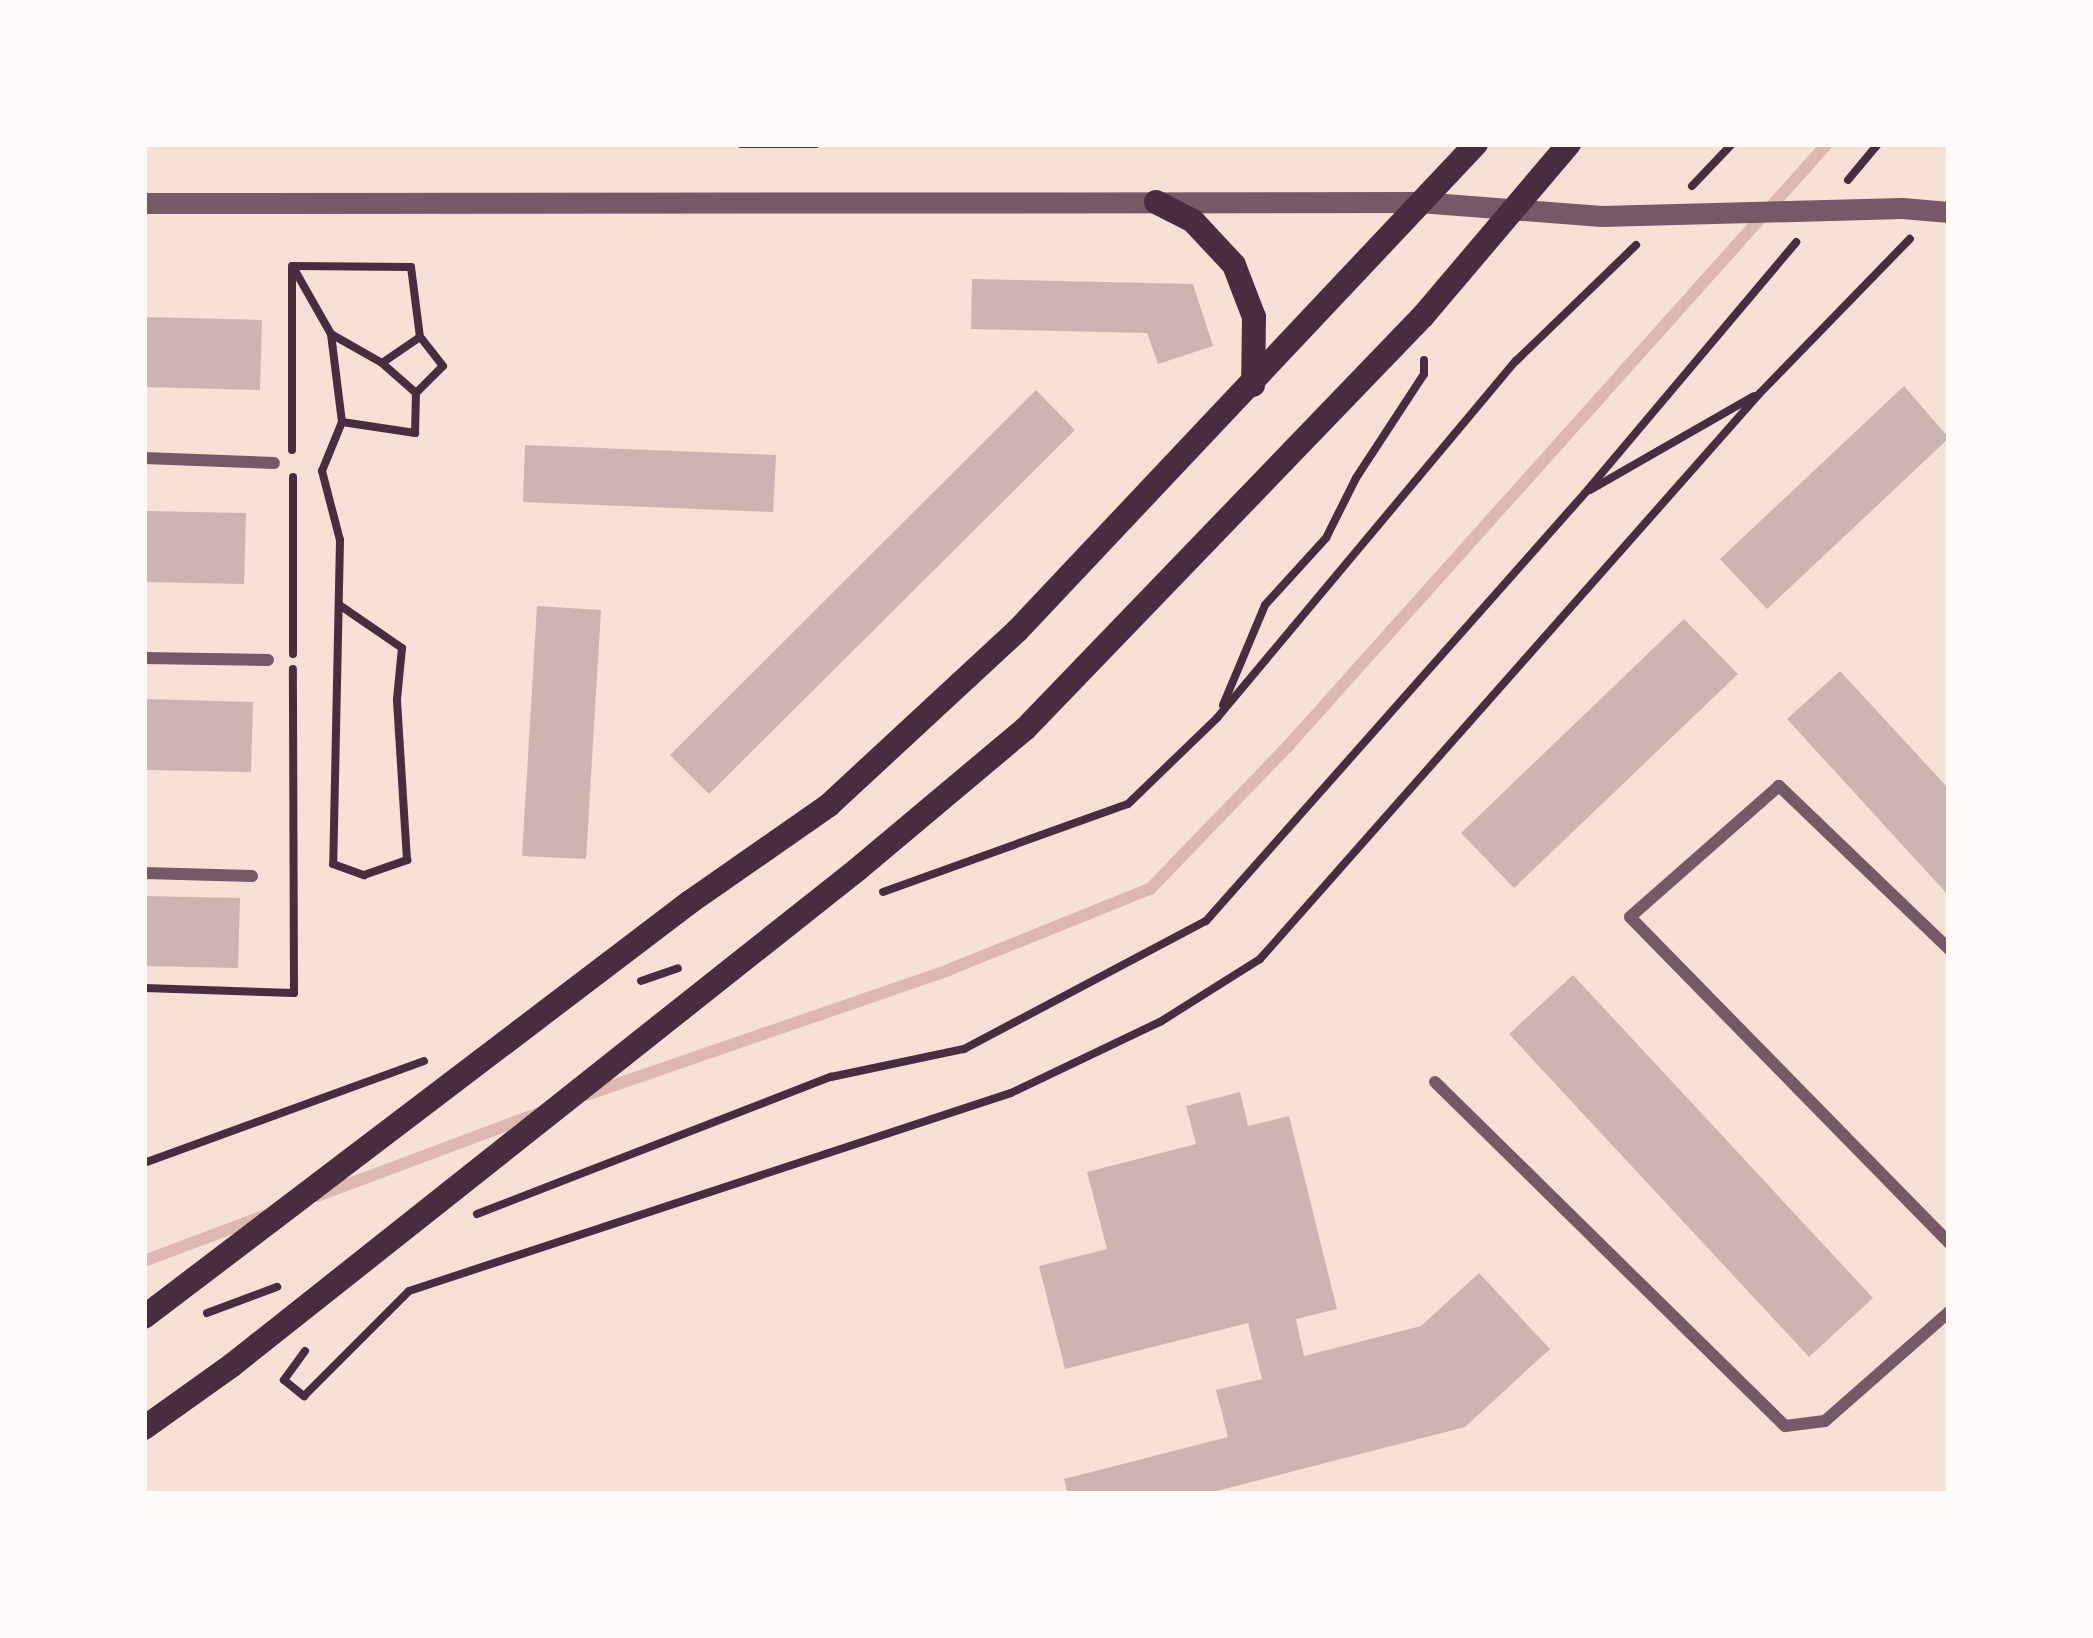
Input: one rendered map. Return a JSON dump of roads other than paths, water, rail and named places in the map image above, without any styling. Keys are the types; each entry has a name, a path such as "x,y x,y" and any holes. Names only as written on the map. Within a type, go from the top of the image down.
{"main road":[{"path":"144,1317 690,902 829,805 1017,631 1476,144"},
{"path":"144,1429 858,868 1025,729 1423,316 1509,209 1569,144"},
{"path":"1156,202 1193,221 1234,265 1255,317 1253,385"}],"street":[{"path":"144,203 1419,202 1601,216 1902,208 1943,212"},
{"path":"144,458 274,464"},
{"path":"144,658 268,660"},
{"path":"1949,950 1779,786 1630,917 1949,1243"},
{"path":"144,873 252,876"},
{"path":"1435,1082 1785,1426 1825,1420 1949,1312"}],"waterway":[{"path":"586,1095 948,970 1150,889 1288,746 1827,144"},
{"path":"317,1196 539,1113"},
{"path":"144,1261 264,1216"}]}
